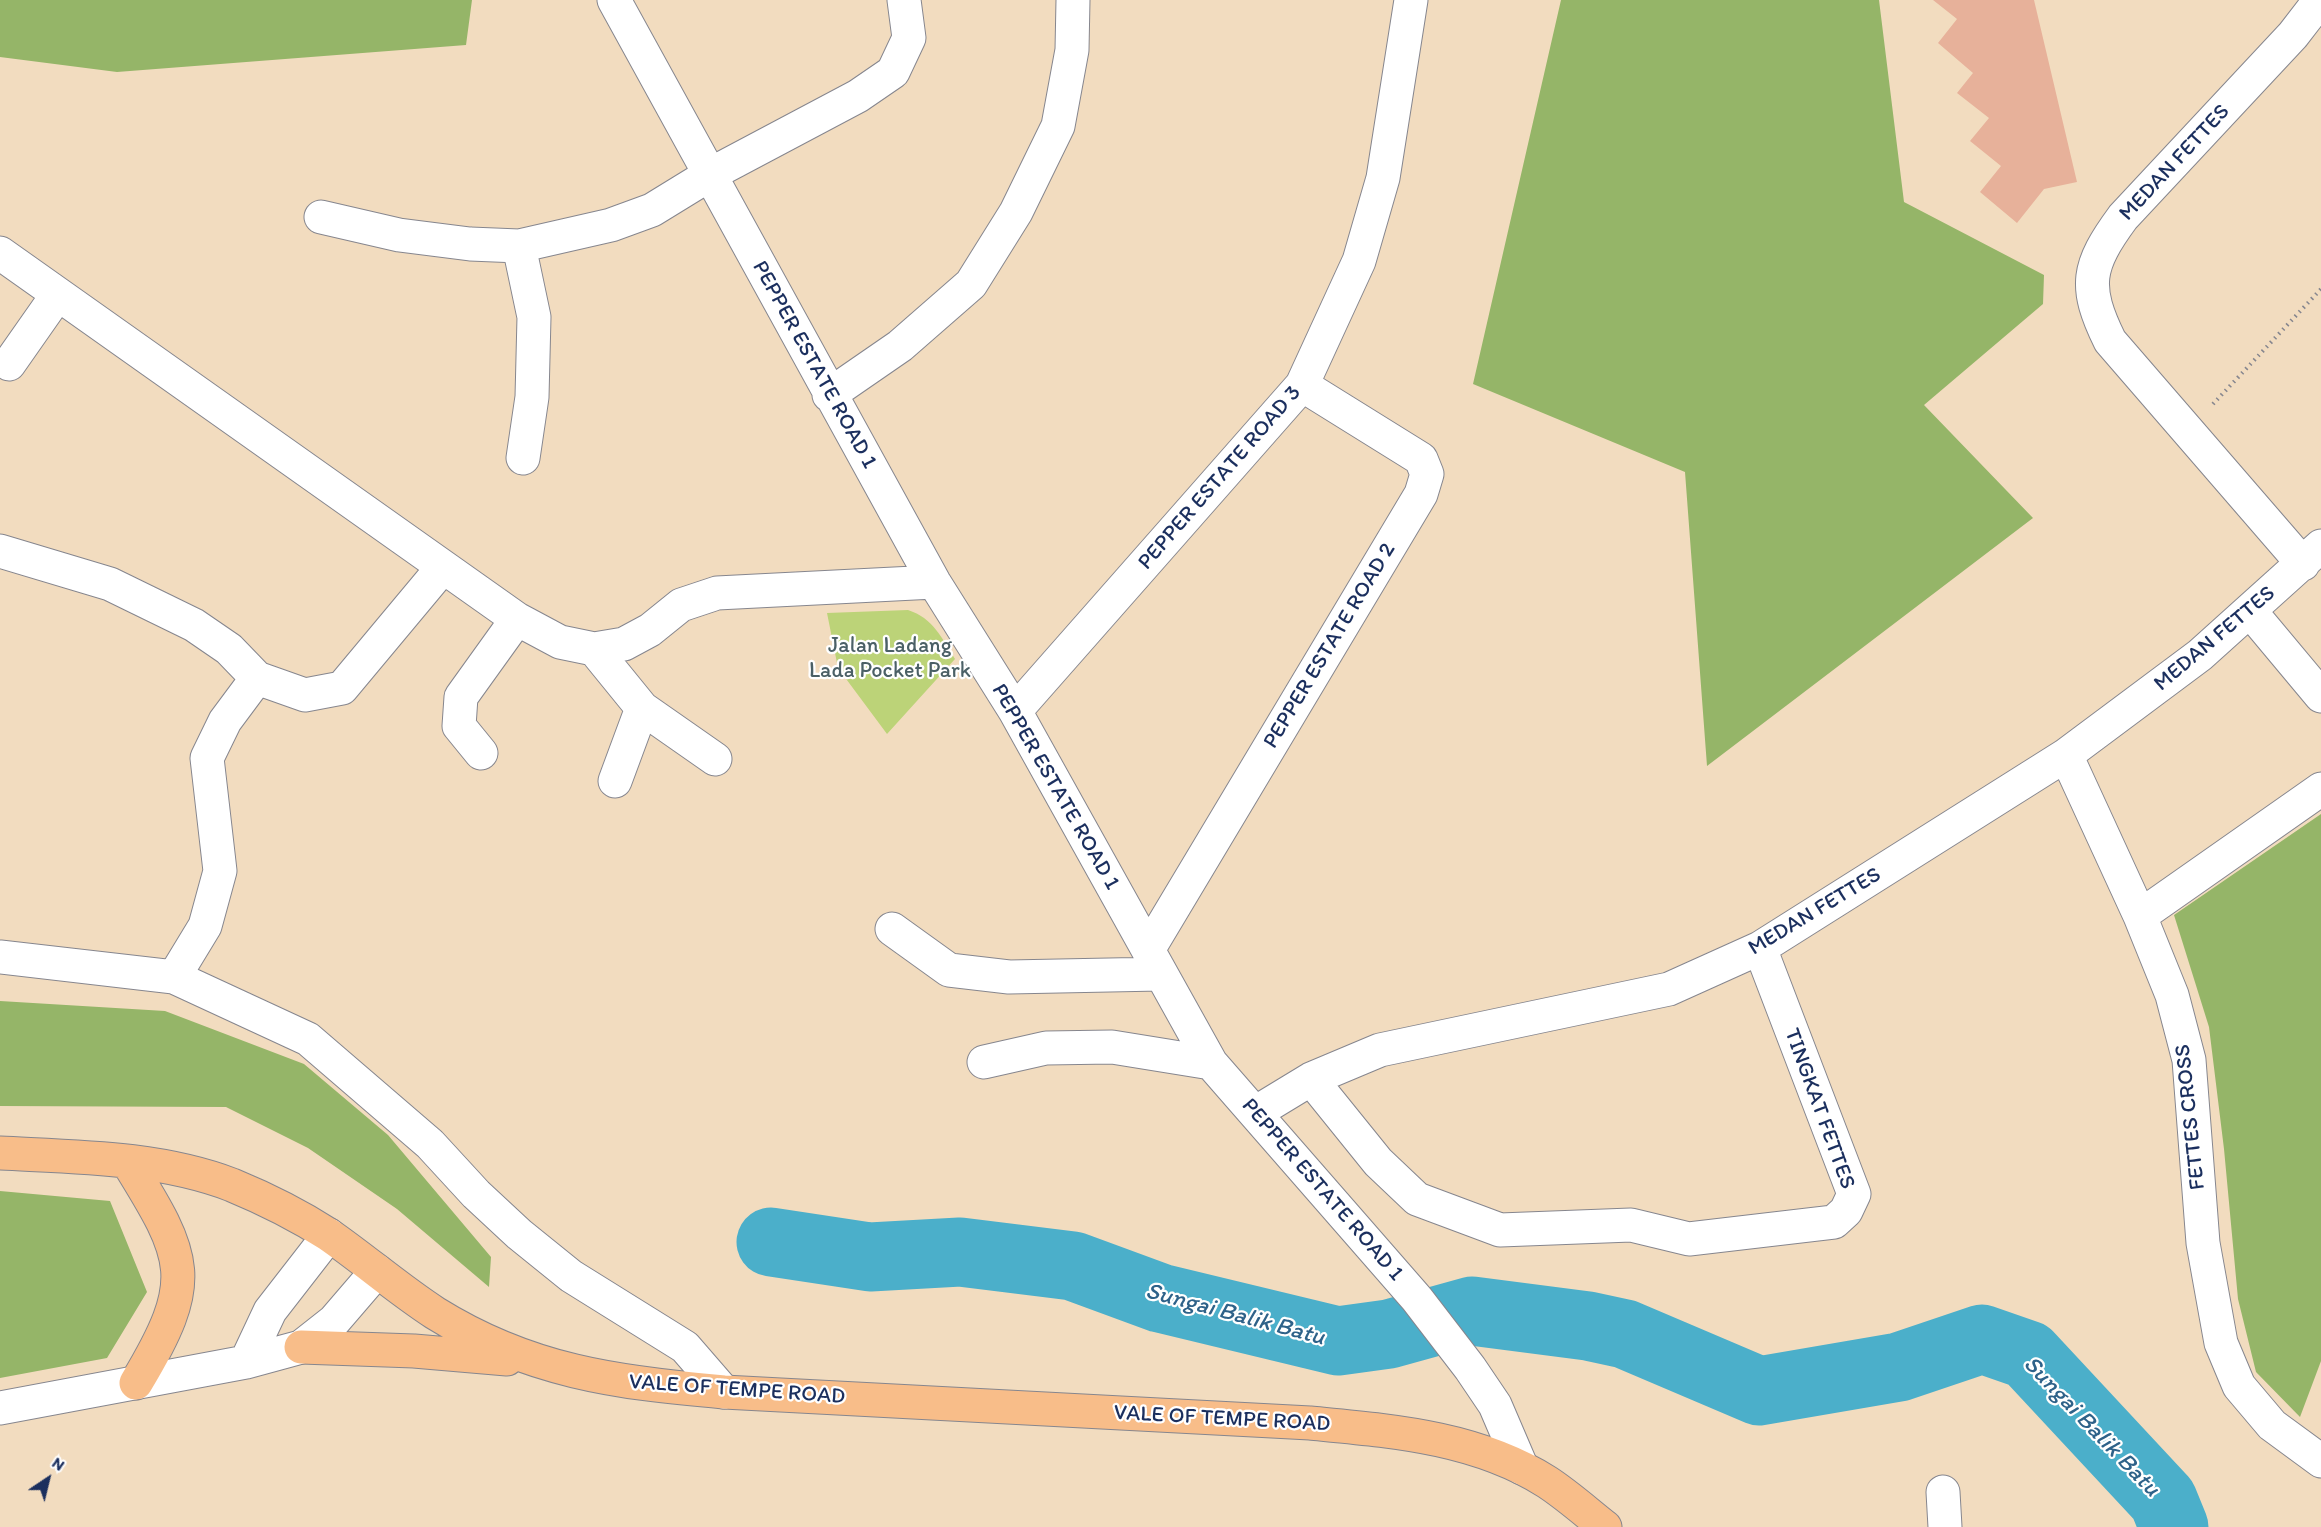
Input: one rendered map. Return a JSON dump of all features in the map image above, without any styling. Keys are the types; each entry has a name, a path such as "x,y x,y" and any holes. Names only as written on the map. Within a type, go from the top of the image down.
{"main road":[{"name":"VALE OF TEMPE ROAD","path":"0,1153 127,1161 187,1172 230,1185 280,1206 329,1235 434,1312 481,1339 536,1362 627,1383 724,1392 1401,1432 1460,1444 1522,1468 1548,1483 1605,1527"},
{"path":"127,1161 162,1216 178,1256 179,1288 164,1337 136,1383"},
{"path":"301,1347 414,1351 536,1362"}],"street":[{"name":"PEPPER ESTATE ROAD 1","path":"614,0 934,582 1015,711 1211,1063 1417,1299 1470,1368 1495,1405 1522,1468"},
{"path":"321,217 399,235 470,244 519,246 611,225 652,210 709,175 858,96 892,72 909,38 904,0"},
{"path":"830,395 900,346 971,284 1016,212 1058,126 1071,50 1073,0"},
{"name":"PEPPER ESTATE ROAD 3","path":"1015,711 1302,385 1359,261 1383,178 1411,0"},
{"name":"MEDAN FETTES","path":"1255,1113 1311,1078 1380,1050 1668,989 1760,948 2066,755 2200,655 2312,555 2110,341 2095,308 2092,275 2102,246 2123,217 2293,35 2320,0"},
{"path":"519,246 534,317 532,397 523,458"},
{"path":"0,253 517,619 560,642 594,649 624,644 650,630 681,605 717,593 934,582"},
{"path":"9,364 58,294"},
{"name":"PEPPER ESTATE ROAD 2","path":"1154,962 1421,494 1427,474 1421,459 1302,385"},
{"path":"2,557 110,584 194,625 229,649 257,678 305,695 342,688 443,567"},
{"path":"2250,612 2321,696"},
{"path":"480,753 459,726 461,698 517,619"},
{"path":"594,649 642,708 715,759"},
{"path":"174,977 205,926 220,871 207,758 225,721 257,678"},
{"path":"615,781 642,708"},
{"name":"FETTES CROSS","path":"2066,755 2140,916 2172,994 2189,1060 2203,1243 2221,1344 2239,1386 2252,1402 2272,1425 2321,1461"},
{"path":"2140,916 2321,789"},
{"path":"892,929 949,970 1009,977 1154,962"},
{"name":"TINGKAT FETTES","path":"1311,1078 1378,1162 1417,1199 1500,1230 1630,1225 1689,1239 1834,1222 1846,1211 1854,1194 1760,948"},
{"path":"0,957 174,977 308,1040 430,1144 476,1194 519,1234 571,1276 685,1347 724,1392"},
{"path":"984,1062 1046,1048 1112,1047 1211,1063"},
{"path":"246,1362 270,1311 329,1235"},
{"path":"0,1408 246,1362 301,1347 334,1321 377,1271"},
{"path":"1943,1492 1945,1527"}],"path":[{"path":"2226,391 2321,288"}],"green space":[{"path":"0,0 472,0 466,45 117,72 0,57"},
{"path":"1561,0 1879,0 1904,202 2044,275 2043,304 1924,405 2033,518 1707,766 1685,472 1473,384"},
{"name":"Jalan Ladang Lada Pocket Park","path":"908,610 930,623 955,659 887,734 838,668 827,613"},
{"path":"2321,814 2321,1361 2300,1417 2256,1372 2238,1299 2224,1149 2209,1027 2174,915"},
{"path":"0,1001 165,1011 304,1064 388,1135 491,1257 489,1287 397,1209 308,1148 226,1107 0,1106"},
{"path":"0,1191 110,1201 147,1292 107,1358 0,1378"}],"building":[{"path":"1933,0 2034,0 2077,182 2044,189 2017,223 1980,192 2001,166 1970,141 1989,118 1957,93 1973,73 1938,43 1957,19"}],"waterway":[{"name":"Sungai Balik Batu","path":"771,1242 870,1257 960,1252 1073,1266 1160,1298 1338,1341 1389,1334 1472,1311 1588,1326 1625,1334 1759,1391 1899,1367 1982,1339 2028,1355 2163,1500 2174,1527"}]}
